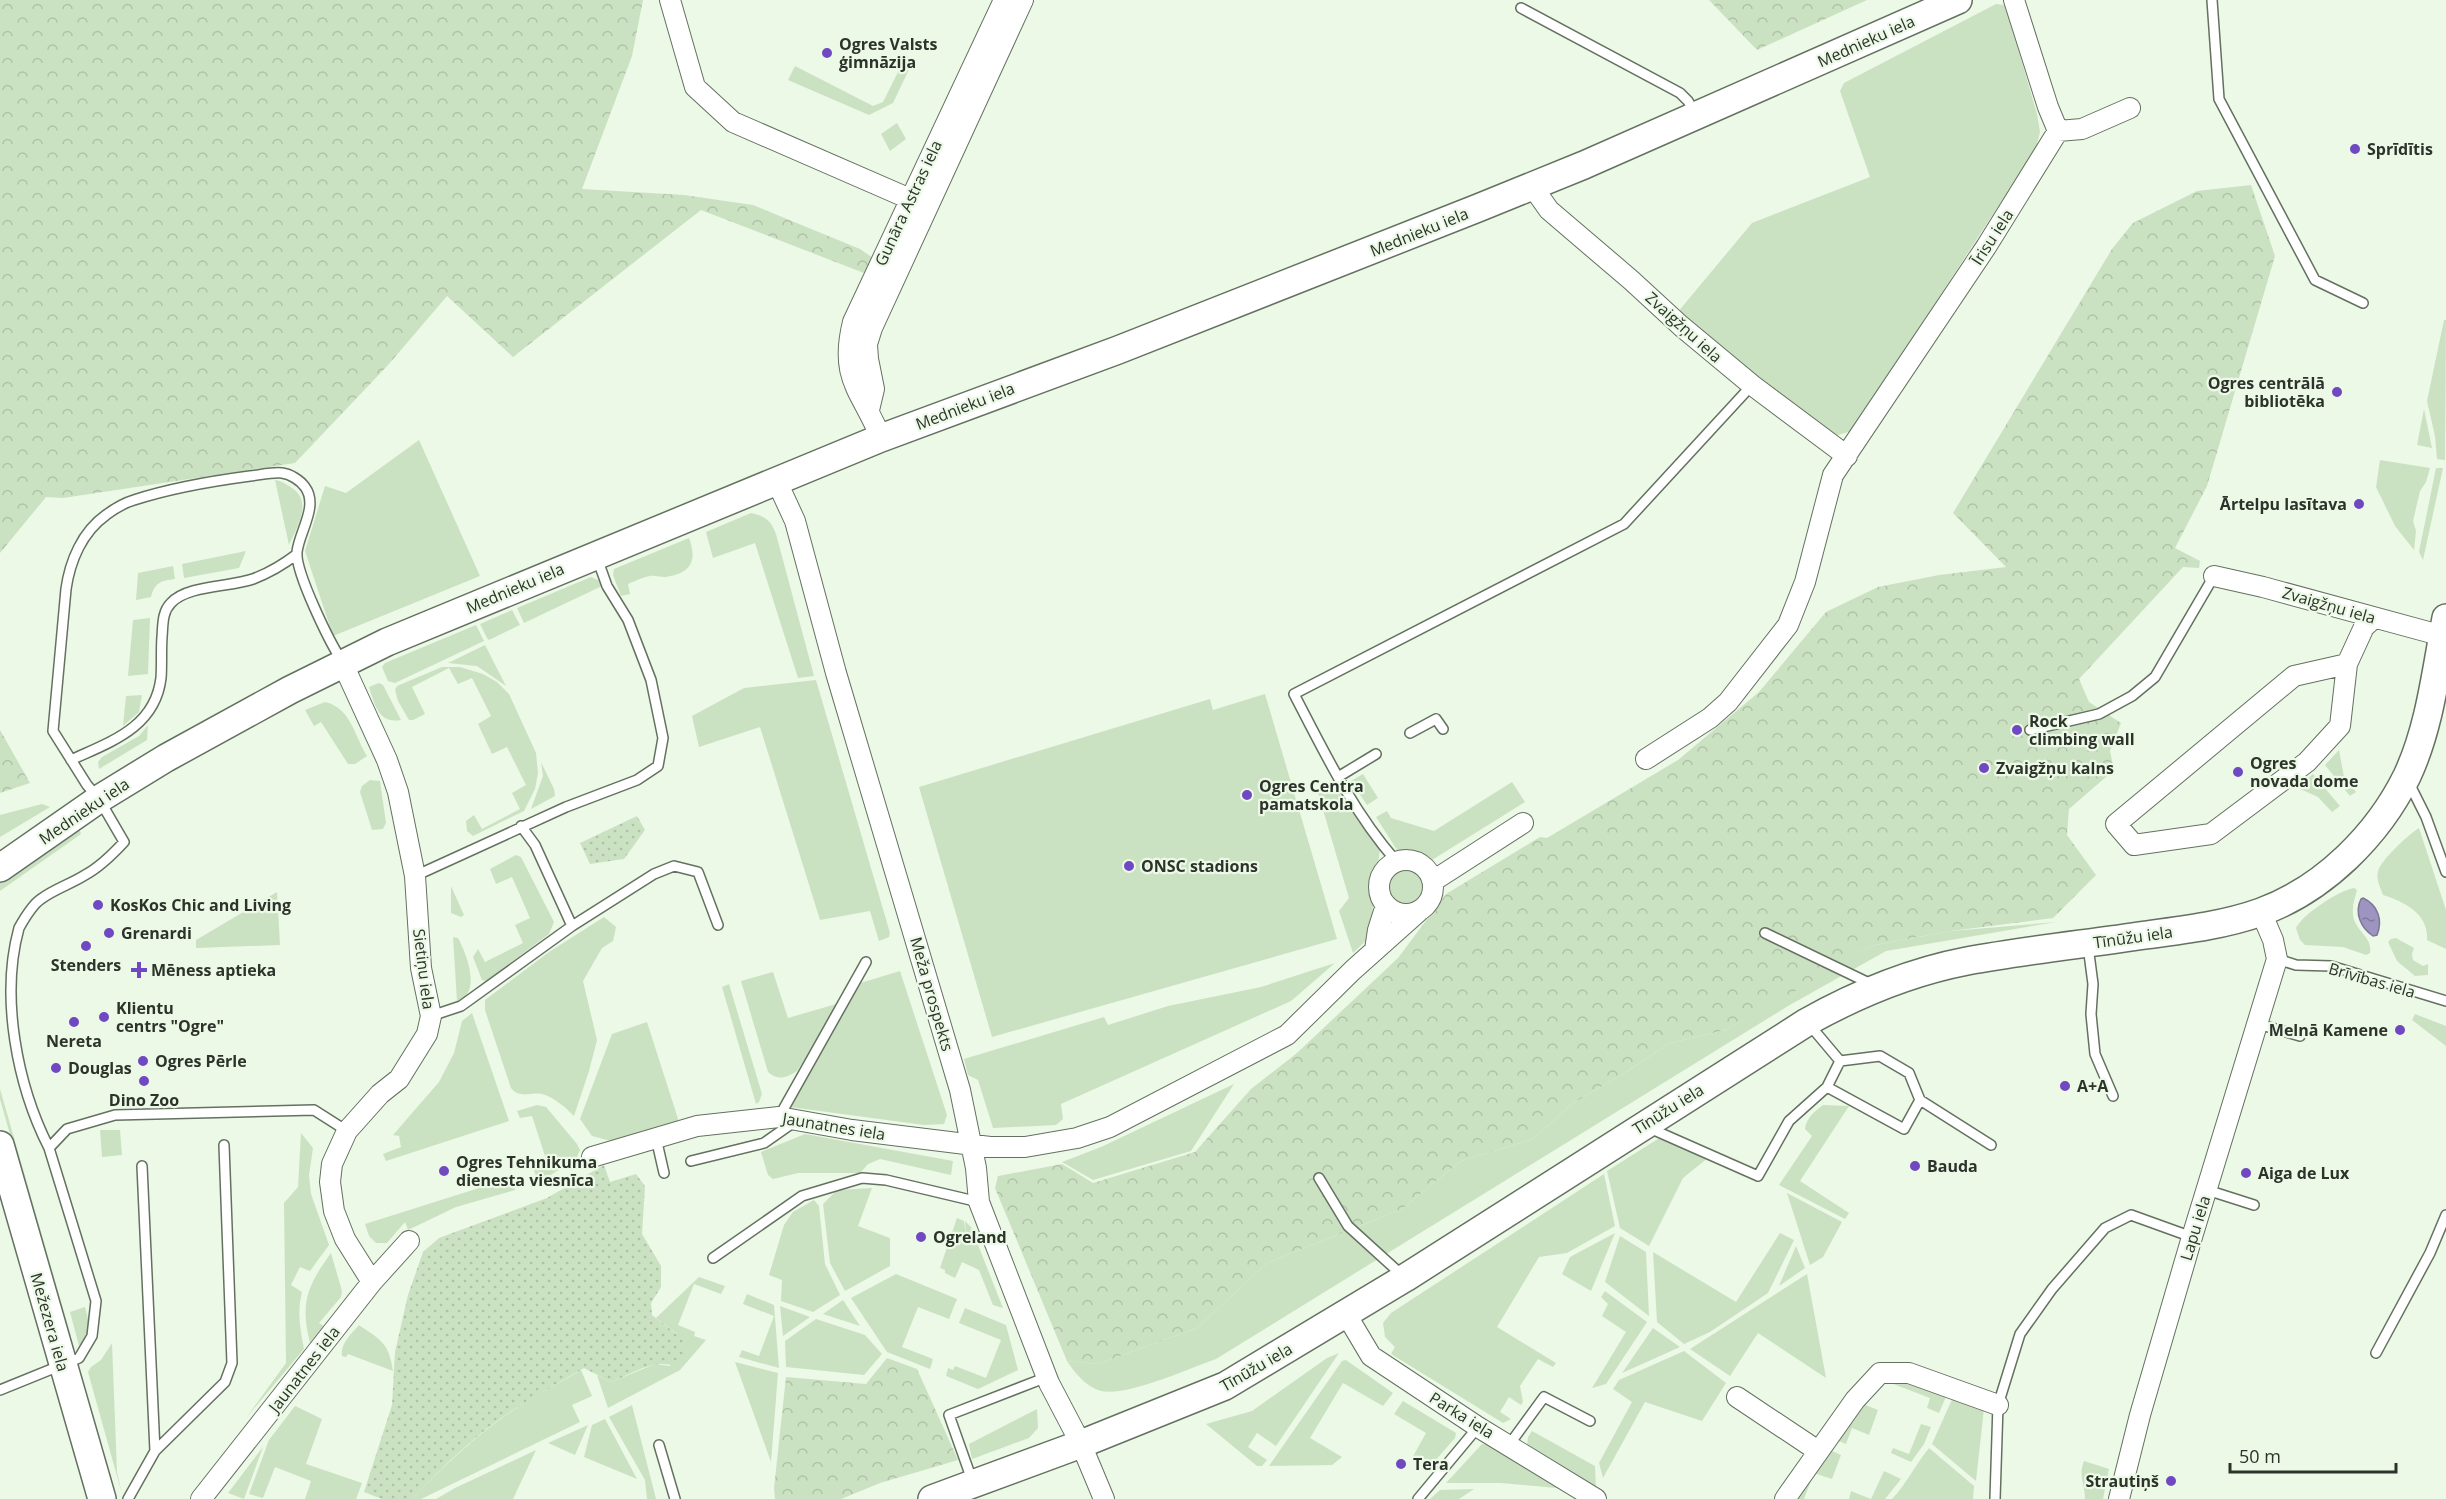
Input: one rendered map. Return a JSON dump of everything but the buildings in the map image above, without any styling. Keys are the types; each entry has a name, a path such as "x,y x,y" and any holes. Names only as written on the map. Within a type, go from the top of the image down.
{"street":[{"path":"670,0 695,87 733,122 910,199"},
{"name":"Gunāra Astras iela","path":"881,438 869,410 855,391 848,360 848,343 853,322 1004,0"},
{"name":"Gunāra Astras iela","path":"869,410 874,389 867,359 867,344 872,328 1023,0"},
{"name":"Mednieku iela","path":"0,868 99,799 166,758 342,662 881,438 1354,259 1532,186 1958,0"},
{"path":"2014,0 2048,107 2058,131 2082,129 2130,108"},
{"name":"Īrisu iela","path":"1646,759 1710,718 1728,702 1788,625 1805,582 1833,476 1986,247 2058,131"},
{"name":"Zvaigžņu iela","path":"1532,186 1549,210 1681,326 1752,385 1847,456"},
{"name":"Meža prospekts","path":"777,482 795,521 840,685 960,1090 972,1145 979,1202 1047,1377 1081,1444 1104,1499"},
{"name":"Zvaigžņu iela","path":"2214,576 2263,587 2374,618 2444,627"},
{"path":"2347,664 2294,676 2116,824 2133,845 2211,834 2307,762 2340,726 2347,664 2364,627 2374,618"},
{"path":"2406,777 2416,753 2434,686 2444,627"},
{"name":"Sietiņu iela","path":"342,662 387,760 398,792 415,876 422,968 431,1016 427,1034 399,1079 380,1094 347,1131 332,1164 330,1182 334,1211 345,1239 372,1282"},
{"name":"Tīnūžu iela","path":"932,1499 1081,1444 1224,1386 1405,1278 1807,1022 1878,987 1929,970 1968,961 2193,929 2261,912 2293,897 2322,878 2361,844 2379,822 2406,777"},
{"path":"1433,881 1523,823"},
{"path":"1405,859 1416,861 1424,866 1433,881 1431,899 1418,912 1406,914 1397,912 1386,906 1380,895 1380,878 1385,870 1396,861 1405,859"},
{"path":"1375,950 1378,930 1386,906"},
{"name":"Jaunatnes iela","path":"592,1156 697,1126 788,1118 852,1130 972,1145 1025,1147 1077,1138 1110,1127 1287,1035 1418,912"},
{"path":"2261,912 2277,959"},
{"name":"Lapu iela","path":"2123,1497 2140,1415 2277,959"},
{"name":"Mežezera iela","path":"0,1145 102,1499"},
{"name":"Jaunatnes iela","path":"201,1499 372,1282 409,1241"},
{"name":"Parka iela","path":"1346,1314 1371,1356 1478,1427 1596,1499"},
{"path":"1785,1499 1855,1400 1880,1373 1910,1373 1998,1405"},
{"path":"1737,1398 1818,1451"}],"lane":[{"path":"2212,0 2218,99 2315,280 2363,303"},
{"path":"1521,8 1680,93 1696,115"},
{"path":"1396,861 1375,836 1338,777 1293,694 1624,524 1752,385"},
{"path":"0,1390 79,1358 92,1336 96,1301 49,1149 33,1117 17,1063 5,1006 5,974 13,942 23,921 39,899 86,875 106,861 124,843 99,799 53,731 69,568 77,550 104,516 133,500 233,478 283,473 303,483 308,490 308,514 297,554 315,609 330,644 342,662"},
{"path":"71,760 130,732 150,709 158,694 161,678 163,616 168,605 176,598 189,593 253,579 297,554"},
{"path":"415,876 522,826 637,780 658,766 663,738 651,680 628,620 607,586 595,555"},
{"path":"2030,730 2099,714 2132,696 2148,684 2161,668 2214,576"},
{"path":"1410,733 1436,719 1443,729"},
{"path":"1338,777 1376,754"},
{"path":"2406,777 2426,817 2446,872"},
{"path":"522,826 535,845 572,926"},
{"path":"431,1016 468,1002 572,926 654,874 674,866 698,872 718,925"},
{"path":"1765,933 1878,987"},
{"path":"2088,943 2093,984 2091,1014 2095,1054 2113,1096"},
{"name":"Brīvības iela","path":"2277,959 2296,965 2331,966 2382,980 2438,1000 2446,1000"},
{"path":"691,1161 764,1143 788,1118 866,962"},
{"path":"1807,1022 1840,1061"},
{"path":"2258,1024 2300,1036"},
{"path":"1840,1061 1881,1056 1909,1073 1920,1100 1991,1145"},
{"path":"1642,1125 1758,1176 1789,1121 1827,1087 1840,1061"},
{"path":"1827,1087 1904,1128 1920,1100"},
{"path":"49,1149 67,1129 115,1115 314,1110 347,1131"},
{"path":"656,1138 664,1173"},
{"path":"128,1499 155,1450 225,1383 232,1363 224,1145"},
{"path":"142,1166 155,1450"},
{"path":"713,1258 802,1196 862,1178 886,1180 979,1202"},
{"path":"1319,1178 1348,1226 1405,1278"},
{"path":"2207,1191 2254,1205"},
{"path":"1995,1499 1998,1405 2020,1334 2052,1289 2105,1228 2131,1215 2192,1237"},
{"path":"2376,1353 2430,1253 2446,1215"},
{"path":"973,1484 949,1415 1047,1377"},
{"path":"1509,1445 1544,1397 1590,1421"},
{"path":"1418,1499 1478,1427"},
{"path":"659,1445 675,1499"}],"green space":[{"path":"0,0 643,0 632,56 582,189 684,195 753,205 860,249 873,258 864,273 701,210 513,357 447,296 389,364 295,463 63,498 46,497 0,553"},
{"path":"1709,0 1867,0 1757,50"},
{"path":"1996,4 2004,5 2008,14 2037,114 2040,132 2036,148 1852,431 1834,436 1755,381 1677,313 1752,223 1870,177 1840,91 1844,83"},
{"path":"906,56 913,61 893,103 869,115 788,80 795,66 873,106 883,102"},
{"path":"897,123 906,139 890,151 881,134"},
{"path":"2251,185 2275,256 2207,486 2175,548 2200,561 2199,568 2183,567 2079,679 2089,702 2121,723 2110,751 2114,770 2069,809 2067,835 2096,875 2053,918 1951,931 1870,946 1726,1030 1670,1043 1572,1104 1533,1139 1461,1161 1402,1209 1267,1263 1197,1328 1098,1364 1067,1361 995,1188 998,1176 1062,1164 1093,1183 1195,1152 1251,1089 1297,1053 1398,958 1446,894 1540,837 1547,838 1678,760 1759,692 1826,612 1878,587 1939,575 2006,567 1953,513 2112,249 2133,223 2197,191"},
{"path":"2444,320 2446,320 2445,460 2437,459 2435,436 2427,401"},
{"path":"2424,409 2432,448 2417,445"},
{"path":"419,440 480,576 333,636 305,551 325,486 346,493"},
{"path":"2380,460 2430,468 2426,482 2420,491 2413,521 2416,531 2414,550 2395,526 2376,487"},
{"path":"2436,468 2443,468 2423,560 2419,552"},
{"path":"275,480 292,488 302,500 299,523 289,545"},
{"path":"751,513 767,519 776,534 814,676 798,678 755,543 713,558 706,532"},
{"path":"689,538 693,554 686,570 665,577 652,576 639,579 628,584 630,594 621,596 613,575 614,569"},
{"path":"246,551 239,568 184,578 182,564"},
{"path":"173,566 175,579 159,583 154,588 151,597 136,600 138,573"},
{"path":"591,577 600,581 602,586 524,623 517,608"},
{"path":"512,610 520,625 489,640 480,624"},
{"path":"150,618 148,674 128,676 133,620"},
{"path":"476,625 484,641 395,683 388,681 382,667 385,663"},
{"path":"485,645 506,686 477,666 448,663"},
{"path":"442,667 460,667 483,674 497,682 509,694 536,753 538,773 535,789 524,811 473,836 467,831 466,821 474,815 482,829 520,809 512,793 526,785 507,747 492,754 478,724 491,716 472,678 458,684 449,668 412,687 425,714 409,720 398,701 395,690 397,686"},
{"path":"816,680 890,933 889,937 879,941 870,911 820,920 760,727 699,747 692,716 744,688"},
{"path":"379,683 383,685 401,720 388,719 379,712 369,687"},
{"name":"ONSC stadions","path":"1265,694 1337,939 992,1037 919,787 1210,699 1213,710"},
{"path":"142,695 139,712 123,726 126,696"},
{"path":"325,702 334,705 346,716 367,756 355,764 348,764 321,722 314,726 305,710"},
{"path":"148,725 147,740 99,769 98,762 102,757 139,736"},
{"path":"0,730 30,783 0,793"},
{"path":"2339,750 2344,777 2356,792 2350,796 2325,765"},
{"path":"541,762 555,796 531,809 543,776"},
{"path":"1363,774 1378,798 1367,805 1351,781"},
{"path":"2313,774 2340,806 2332,812 2318,797 2296,787"},
{"path":"370,780 380,781 386,823 383,829 372,830 360,792 362,786"},
{"path":"1512,782 1525,802 1432,860 1397,850 1376,817 1387,811 1391,818 1434,831"},
{"path":"1337,786 1380,849 1369,938 1353,953 1339,911 1349,898 1318,793"},
{"path":"42,804 50,807 0,837 0,815"},
{"path":"637,816 645,830 624,859 590,864 580,843"},
{"path":"79,828 81,834 0,891 0,883"},
{"path":"2419,828 2446,910 2446,949 2427,940 2427,931 2420,916 2407,905 2383,895 2378,880 2378,871 2384,860 2402,841"},
{"path":"516,855 521,857 554,922 549,934 486,981 482,980 473,957 478,949 485,962 523,943 515,925 530,918 512,877 496,884 490,869"},
{"path":"1408,867 1422,872 1427,886 1422,900 1408,905 1394,900 1389,886 1394,872"},
{"path":"451,886 464,915 461,917 451,913"},
{"path":"2354,888 2357,890 2353,908 2354,920 2369,942 2370,953 2366,955 2343,947 2305,945 2300,940 2296,928 2300,922 2322,904"},
{"path":"277,892 280,945 196,948 196,940"},
{"path":"604,917 616,927 613,941 602,948 583,981 597,1040 574,1116 560,1103 546,1095 522,1094 511,1088 485,1010 485,1000 549,952"},
{"path":"2056,922 1886,951 1788,1006 1216,1359 1142,1386 1112,1392 1101,1391 1090,1386 1077,1375 1067,1361 1098,1364 1197,1328 1267,1263 1402,1209 1461,1161 1533,1139 1572,1104 1670,1043 1726,1030 1870,946 1951,931"},
{"path":"453,937 458,938 462,945 471,982 465,997 457,1001"},
{"path":"2396,938 2414,948 2413,960 2423,966 2428,964 2428,975 2415,976 2397,961 2388,942"},
{"path":"1335,963 1291,1001 1061,1104 1063,1119 1056,1125 993,1128 978,1080 968,1075 964,1059 1104,1017 1108,1025 1168,1006 1261,987"},
{"path":"900,971 947,1115 944,1124 924,1125 790,1107 857,984"},
{"path":"773,972 788,1018 843,1002 797,1071 782,1078 775,1077 768,1072 741,981"},
{"path":"729,984 762,1094 756,1104 722,987"},
{"path":"472,1013 509,1121 386,1161 383,1154 401,1147 399,1136 393,1135 439,1082 454,1053 462,1021"},
{"path":"2415,1014 2446,1026 2446,1046 2412,1020"},
{"path":"647,1022 680,1125 611,1141 592,1136 580,1119 612,1034"},
{"path":"1234,1084 1191,1151 1093,1180 1062,1162 1101,1147"},
{"path":"0,1089 71,1336 67,1337 0,1099"},
{"path":"537,1105 546,1107 580,1150 576,1159 538,1183 534,1170 548,1165 532,1116 520,1118 517,1111"},
{"path":"1823,1105 1849,1106 1800,1181 1849,1213 1845,1219 1779,1185 1812,1136 1805,1129 1807,1121"},
{"path":"100,1130 120,1130 122,1155 102,1157"},
{"path":"301,1133 313,1148 309,1175 311,1194 329,1245 310,1271 300,1267 291,1285 302,1292 299,1314 304,1349 246,1418 286,1363 284,1203 298,1187"},
{"path":"805,1134 953,1161 951,1175 880,1159 868,1164 860,1173 798,1173 773,1179 768,1175 761,1152"},
{"path":"1661,1137 1709,1157 1683,1178 1649,1246 1620,1228 1607,1171"},
{"path":"604,1165 610,1182 636,1174 645,1186 642,1234 661,1266 661,1287 651,1303 652,1315 683,1339 687,1352 683,1358 672,1364 648,1366 611,1382 584,1368 493,1424 451,1460 412,1499 382,1499 364,1492 392,1405 395,1352 408,1295 423,1252 439,1238 547,1198"},
{"path":"1604,1174 1615,1226 1567,1253 1539,1257 1497,1327 1556,1363 1553,1367 1538,1359 1520,1386 1523,1402 1521,1405 1509,1397 1500,1412 1511,1419 1503,1423 1391,1354 1395,1347 1385,1337 1383,1323 1391,1313"},
{"path":"511,1178 515,1190 456,1207 408,1230 405,1222 387,1243 376,1243 369,1236 365,1224"},
{"path":"872,1188 858,1226 890,1238 890,1266 845,1291 830,1263 823,1204 837,1190"},
{"path":"1787,1193 1842,1222 1823,1257 1810,1265"},
{"path":"814,1200 819,1206 825,1264 840,1295 813,1312 781,1301 782,1280 769,1275 784,1225 793,1212"},
{"path":"957,1218 964,1221 966,1236 965,1221 971,1227 1003,1308 993,1305 979,1270 962,1262 955,1278 940,1268"},
{"path":"1615,1233 1591,1291 1562,1274 1570,1257"},
{"path":"1780,1233 1794,1240 1768,1293 1710,1332 1684,1344 1657,1322 1653,1252 1736,1302"},
{"path":"1620,1236 1646,1252 1649,1316 1605,1282"},
{"path":"1796,1246 1805,1268 1779,1286"},
{"path":"331,1253 342,1291 341,1297 319,1323 324,1326 310,1343 306,1317 308,1295 316,1275"},
{"path":"896,1274 957,1299 949,1319 918,1307 902,1347 933,1359 930,1369 887,1352 851,1298"},
{"path":"1807,1274 1826,1378 1758,1333 1730,1376 1690,1349"},
{"path":"699,1277 725,1286 721,1294 694,1284 678,1325 695,1332 694,1336 706,1340 680,1370 608,1408 597,1375 611,1382 655,1364 670,1366 677,1334 656,1318"},
{"path":"1605,1291 1647,1322 1606,1384 1592,1388 1626,1332 1602,1316 1608,1304 1601,1297"},
{"path":"747,1294 774,1305 779,1368 739,1357 742,1350 759,1356 774,1316 743,1304"},
{"path":"843,1300 860,1326 823,1314"},
{"path":"780,1306 810,1317 783,1336"},
{"path":"85,1307 90,1329 87,1338 79,1346 70,1312"},
{"path":"965,1308 1006,1325 1018,1370 978,1389 946,1376 948,1368 953,1370 955,1366 986,1378 1001,1340 959,1323"},
{"path":"816,1319 865,1335 882,1354 864,1375 786,1367 785,1341"},
{"path":"359,1325 383,1343 389,1354 393,1371 348,1354 346,1357 342,1356 344,1343"},
{"path":"1653,1328 1680,1347 1622,1373"},
{"path":"112,1343 117,1472 122,1494 88,1372 101,1360"},
{"path":"1684,1351 1726,1383 1702,1421 1645,1402 1603,1478 1599,1463 1632,1402 1613,1389 1619,1380"},
{"path":"1339,1353 1276,1446 1257,1433 1248,1447 1267,1460 1262,1466 1257,1466 1206,1424 1252,1411 1327,1358"},
{"path":"887,1358 917,1369 958,1460 880,1483 841,1499 775,1499 774,1488 786,1377 866,1384"},
{"path":"1346,1360 1393,1393 1383,1406 1343,1383 1310,1438 1342,1457 1332,1465 1269,1466 1342,1361"},
{"path":"735,1362 778,1373 771,1462"},
{"path":"581,1370 592,1396 572,1405 580,1422 421,1499 412,1499 450,1461 491,1426 528,1400"},
{"path":"1904,1376 1948,1392 1939,1413 1927,1408 1930,1398 1888,1382"},
{"path":"1954,1395 1984,1408 1976,1481 1932,1444"},
{"path":"1403,1401 1456,1433 1455,1438 1427,1470 1411,1460 1426,1433 1394,1414"},
{"path":"1863,1404 1878,1410 1869,1435 1852,1428 1846,1444 1836,1440"},
{"path":"632,1405 656,1499 647,1499 645,1480 609,1417"},
{"path":"295,1406 322,1419 306,1464 362,1483 356,1499 305,1499 311,1481 275,1467 263,1498 249,1494 269,1440"},
{"path":"1037,1409 1038,1428 1029,1438 972,1459 969,1444"},
{"path":"605,1419 637,1479 584,1457 592,1425"},
{"path":"1921,1424 1931,1427 1924,1444 1911,1462 1891,1453 1893,1448 1909,1454"},
{"path":"588,1425 575,1455 548,1443"},
{"path":"1532,1431 1595,1466 1596,1489 1527,1446 1528,1437"},
{"path":"1482,1444 1495,1445 1567,1489 1501,1483 1446,1483"},
{"path":"263,1447 244,1499 228,1493"},
{"path":"1929,1448 1974,1486 1973,1499 1892,1499"},
{"path":"536,1450 513,1499 436,1499 455,1488"},
{"path":"1830,1450 1841,1455 1832,1479 1814,1473 1804,1499 1795,1499"},
{"path":"2084,1461 2109,1469 2103,1499 2085,1499 2082,1476"},
{"path":"1884,1471 1901,1479 1885,1499 1871,1499"},
{"path":"1474,1489 1459,1499 1430,1499 1440,1490"},
{"path":"1851,1491 1871,1499 1849,1499"}],"water":[{"path":"2363,898 2378,913 2377,935 2373,936 2369,933 2360,920 2358,910"}],"place":[{"name":"Ogres Valsts ģimnāzija","path":"827,53"},
{"name":"Sprīdītis","path":"2355,149"},
{"name":"Ogres centrālā bibliotēka","path":"2337,392"},
{"name":"Ārtelpu lasītava","path":"2359,504"},
{"name":"Rock climbing wall","path":"2017,730"},
{"name":"Zvaigžņu kalns","path":"1984,768"},
{"name":"Ogres novada dome","path":"2238,772"},
{"name":"Ogres Centra pamatskola","path":"1247,795"},
{"name":"ONSC stadions","path":"1129,866"},
{"name":"KosKos Chic and Living","path":"98,905"},
{"name":"Grenardi","path":"109,933"},
{"name":"Stenders","path":"86,946"},
{"name":"Mēness aptieka","path":"139,970"},
{"name":"Klientu centrs \"Ogre\"","path":"104,1017"},
{"name":"Nereta","path":"74,1022"},
{"name":"Melnā Kamene","path":"2400,1030"},
{"name":"Ogres Pērle","path":"143,1061"},
{"name":"Douglas","path":"56,1068"},
{"name":"Dino Zoo","path":"144,1081"},
{"name":"A+A","path":"2065,1086"},
{"name":"Bauda","path":"1915,1166"},
{"name":"Ogres Tehnikuma dienesta viesnīca","path":"444,1171"},
{"name":"Aiga de Lux","path":"2246,1173"},
{"name":"Ogreland","path":"921,1237"},
{"name":"Tera","path":"1401,1464"},
{"name":"Strautiņš","path":"2171,1481"}]}
